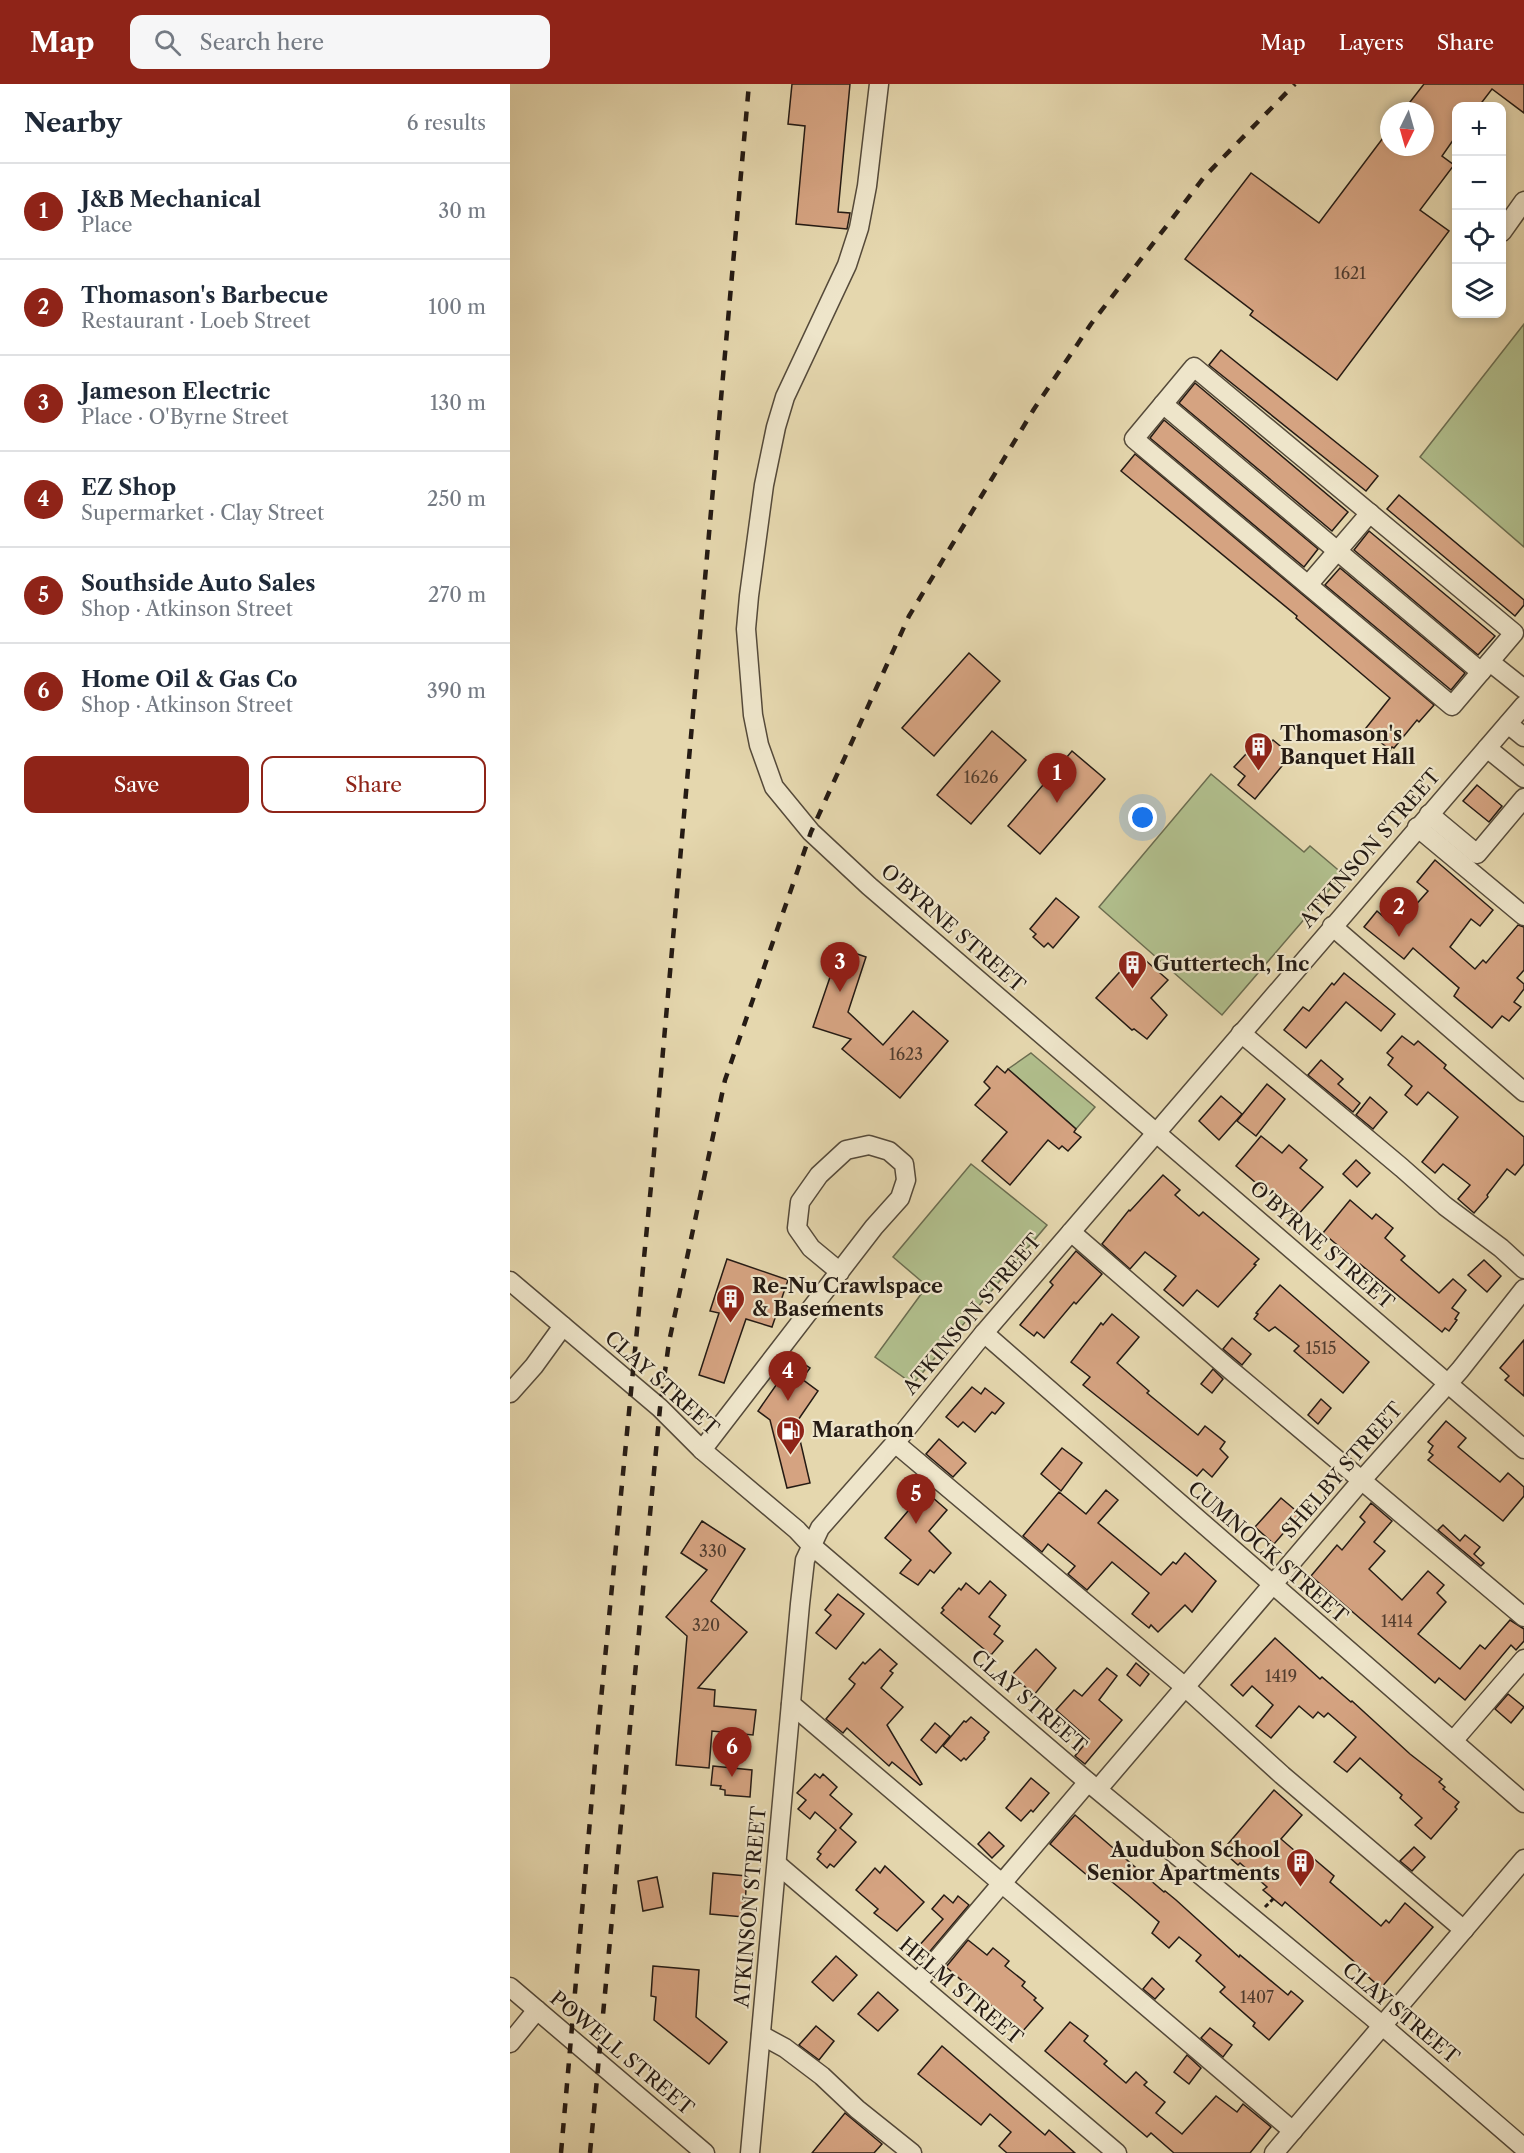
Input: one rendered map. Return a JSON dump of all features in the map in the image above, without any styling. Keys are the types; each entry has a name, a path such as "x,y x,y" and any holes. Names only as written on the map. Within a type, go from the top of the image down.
{"street":[{"name":"O'BYRNE STREET","path":"879,84 867,186 859,228 847,265 785,397 764,485 748,596 746,629 753,715 759,745 774,787 796,816 869,886 1524,1449"},
{"path":"1506,226 1524,201"},
{"path":"1194,367 1370,513 1514,633 1452,706 1134,439 1194,367"},
{"path":"1163,404 1338,551 1486,667 1524,689"},
{"path":"1308,585 1370,513"},
{"name":"ATKINSON STREET","path":"750,2153 805,1560 820,1528 895,1443 984,1333 1155,1132 1524,705"},
{"path":"1508,724 1524,737"},
{"path":"1487,748 1524,778"},
{"path":"1423,820 1477,854 1524,798"},
{"path":"1423,820 1524,916"},
{"path":"1332,926 1524,1092"},
{"path":"1241,1033 1445,1206 1501,1248 1524,1269"},
{"path":"702,1450 840,1272 874,1227 900,1198 906,1180 904,1164 889,1151 869,1145 846,1150 819,1175 800,1202 796,1228 812,1248 840,1272"},
{"path":"1071,1232 1524,1617"},
{"name":"CLAY STREET","path":"510,1281 660,1408 702,1450 797,1530 811,1545 1524,2148"},
{"name":"SHELBY STREET","path":"917,1983 1002,1884 1185,1687 1361,1480 1448,1384 1524,1289"},
{"path":"510,1393 534,1366 563,1326"},
{"name":"CUMNOCK STREET","path":"984,1333 1524,1803"},
{"path":"895,1443 1185,1687 1282,1775 1464,1930"},
{"path":"1453,1741 1524,1659"},
{"path":"791,1704 1293,2131"},
{"path":"1274,2153 1524,1859"},
{"name":"HELM STREET","path":"777,1864 1115,2152"},
{"name":"POWELL STREET","path":"510,1987 705,2153"},
{"path":"510,2043 537,2010"},
{"path":"761,2035 822,2076 857,2109 912,2153"}],"path":[{"path":"1264,1909 1275,1897"}],"green space":[{"path":"1524,324 1524,547 1420,457"},
{"path":"1211,774 1304,852 1310,846 1343,874 1222,1015 1099,907"},
{"path":"1031,1053 1095,1107 1076,1129 1008,1069"},
{"path":"971,1164 1047,1225 913,1384 875,1357 927,1286 893,1257"}],"building":[{"path":"792,84 850,84 838,212 850,213 847,229 796,224 805,126 788,124"},
{"path":"1424,84 1524,84 1524,113 1492,89 1482,102 1452,102 1452,142 1442,156 1452,164 1452,168 1420,210 1449,231 1337,380 1250,315 1253,311 1185,259 1251,173 1319,223 1380,142 1380,156 1434,156 1434,102 1410,102"},
{"path":"1221,350 1378,476 1366,491 1209,365"},
{"path":"1195,383 1348,512 1332,531 1179,403"},
{"path":"1164,420 1318,549 1304,567 1150,438"},
{"path":"1135,454 1434,705 1419,722 1417,720 1394,748 1390,750 1366,728 1390,698 1296,618 1297,616 1121,471"},
{"path":"1399,495 1524,600 1524,605 1515,616 1387,509"},
{"path":"1369,531 1495,636 1478,655 1354,550"},
{"path":"1340,568 1465,673 1451,690 1325,585"},
{"path":"969,653 1000,681 934,756 902,728"},
{"path":"992,731 1026,760 971,824 937,795"},
{"name":"Thomason's Banquet Hall","path":"1273,740 1291,755 1255,799 1238,785 1245,776 1234,767 1246,754 1255,762"},
{"path":"1072,751 1105,779 1040,854 1008,826"},
{"path":"1477,785 1502,806 1489,822 1463,801"},
{"path":"1435,860 1493,910 1480,926 1471,919 1450,947 1475,969 1483,960 1486,963 1518,925 1524,927 1524,970 1517,978 1524,984 1524,989 1514,1002 1521,1007 1509,1021 1502,1016 1492,1028 1454,996 1459,988 1413,948 1404,959 1364,927 1377,911 1395,927 1428,891 1417,882"},
{"path":"1056,898 1079,917 1053,948 1048,943 1044,947 1033,937 1036,934 1030,929"},
{"path":"840,948 866,957 848,1012 883,1045 913,1011 948,1041 900,1098 842,1049 851,1039 813,1027"},
{"name":"Guttertech, Inc","path":"1137,953 1168,980 1151,998 1167,1015 1147,1039 1134,1029 1132,1030 1096,998"},
{"path":"1344,973 1395,1014 1381,1031 1346,1002 1306,1048 1284,1030 1303,1007 1309,1011 1332,983 1334,985"},
{"path":"1402,1036 1414,1045 1418,1041 1446,1065 1444,1068 1524,1137 1524,1164 1515,1175 1507,1169 1474,1213 1458,1199 1470,1185 1443,1164 1435,1173 1422,1162 1458,1117 1428,1092 1417,1105 1405,1095 1412,1086 1388,1065 1393,1058 1387,1053"},
{"path":"1321,1060 1343,1079 1338,1084 1360,1103 1353,1112 1308,1075"},
{"path":"997,1066 1005,1073 1008,1069 1076,1129 1074,1132 1081,1137 1068,1151 1062,1146 1059,1149 1048,1140 1010,1185 982,1161 1007,1132 975,1105 990,1088 984,1082"},
{"path":"1267,1084 1285,1099 1256,1136 1237,1121"},
{"path":"1221,1096 1242,1114 1219,1140 1199,1121"},
{"path":"1370,1097 1387,1112 1373,1129 1356,1115"},
{"path":"1261,1136 1282,1153 1289,1145 1307,1160 1300,1168 1323,1187 1296,1217 1236,1166"},
{"path":"1356,1160 1370,1173 1357,1187 1343,1174"},
{"path":"1163,1175 1180,1190 1175,1195 1199,1216 1203,1212 1259,1259 1218,1307 1197,1290 1183,1306 1164,1290 1176,1276 1145,1252 1130,1269 1102,1244 1129,1210"},
{"path":"1350,1200 1372,1219 1376,1214 1393,1228 1385,1238 1405,1256 1401,1260 1439,1293 1453,1279 1466,1290 1452,1308 1459,1313 1449,1331 1445,1328 1442,1332 1360,1264 1357,1267 1345,1257 1348,1254 1323,1233"},
{"path":"1076,1251 1102,1274 1076,1304 1074,1302 1044,1338 1037,1332 1034,1336 1020,1325 1053,1285 1050,1282"},
{"name":"Re-Nu Crawlspace & Basements","path":"727,1259 788,1280 772,1327 746,1319 724,1383 699,1375 719,1313 710,1311"},
{"path":"1484,1260 1501,1276 1487,1292 1468,1275"},
{"path":"1280,1285 1369,1362 1343,1393 1294,1351 1299,1346 1275,1327 1269,1331 1254,1319 1258,1314 1256,1313"},
{"path":"1112,1314 1139,1337 1117,1363 1149,1391 1147,1393 1198,1435 1205,1426 1225,1442 1220,1449 1228,1457 1212,1477 1203,1469 1197,1476 1083,1385 1090,1377 1071,1362 1101,1323 1103,1325"},
{"path":"1232,1338 1251,1354 1242,1365 1223,1349"},
{"path":"1524,1340 1524,1396 1505,1380 1509,1376 1500,1368"},
{"path":"795,1358 810,1368 802,1379 818,1391 796,1423 810,1483 787,1488 770,1420 758,1411"},
{"path":"1213,1369 1223,1379 1212,1393 1201,1384"},
{"path":"972,1387 981,1394 985,1388 1004,1403 995,1414 992,1412 975,1432 963,1422 958,1427 946,1417"},
{"path":"1321,1399 1331,1408 1318,1424 1308,1415"},
{"path":"1446,1421 1466,1438 1458,1447 1500,1482 1508,1473 1524,1487 1524,1496 1503,1521 1428,1460 1433,1455 1429,1452 1433,1446 1428,1442"},
{"path":"939,1439 966,1463 953,1477 926,1454"},
{"path":"1062,1448 1082,1463 1061,1491 1041,1474"},
{"path":"1106,1490 1118,1500 1098,1523 1161,1575 1173,1562 1176,1564 1185,1553 1216,1581 1192,1612 1185,1605 1158,1632 1151,1625 1149,1628 1132,1614 1149,1593 1112,1562 1087,1590 1068,1574 1075,1566 1048,1544 1042,1552 1023,1536 1059,1492 1086,1514"},
{"path":"925,1491 947,1510 929,1531 951,1553 934,1573 930,1570 918,1585 900,1573 911,1560 885,1538"},
{"path":"1281,1498 1300,1514 1274,1544 1255,1527"},
{"path":"1371,1503 1392,1521 1374,1542 1385,1551 1369,1569 1402,1600 1428,1571 1444,1585 1437,1593 1446,1602 1418,1634 1460,1669 1480,1645 1485,1649 1510,1620 1524,1629 1524,1641 1516,1650 1511,1645 1465,1700 1439,1678 1435,1683 1311,1576 1337,1545 1342,1550 1365,1522 1360,1517"},
{"path":"702,1521 745,1549 711,1601 747,1632 698,1688 715,1690 714,1706 756,1710 753,1735 712,1731 709,1768 676,1765 687,1636 666,1617 707,1570 681,1553"},
{"path":"1443,1525 1460,1541 1465,1535 1480,1547 1474,1554 1484,1563 1481,1566 1438,1530"},
{"path":"990,1581 1006,1595 989,1617 1000,1626 994,1634 1003,1641 991,1655 941,1613 944,1610 942,1608 966,1583 979,1594"},
{"path":"838,1594 864,1614 836,1649 816,1633 831,1615 825,1610"},
{"path":"1275,1638 1320,1679 1322,1677 1352,1701 1410,1754 1442,1779 1439,1782 1445,1787 1443,1789 1459,1802 1455,1807 1457,1809 1431,1839 1415,1825 1422,1818 1400,1798 1402,1795 1360,1758 1347,1772 1334,1762 1356,1737 1328,1713 1324,1717 1318,1712 1313,1718 1299,1706 1271,1738 1256,1726 1273,1705 1252,1686 1243,1696 1231,1685"},
{"path":"880,1649 897,1664 890,1671 893,1673 881,1688 903,1707 887,1725 922,1784 920,1785 892,1762 889,1766 847,1728 843,1733 826,1719 855,1684 849,1679 863,1662 865,1664"},
{"path":"1036,1649 1056,1668 1034,1695 1012,1675"},
{"path":"1136,1663 1149,1674 1140,1686 1127,1675"},
{"path":"1107,1668 1117,1676 1099,1700 1122,1720 1085,1764 1075,1756 1089,1739 1056,1710 1074,1690 1082,1696"},
{"path":"1508,1694 1524,1707 1511,1723 1495,1709"},
{"path":"971,1717 989,1732 966,1760 964,1758 961,1761 943,1746 964,1721 966,1722"},
{"path":"935,1723 950,1736 936,1753 921,1740"},
{"path":"713,1766 752,1770 750,1797 725,1795 725,1790 720,1789 721,1786 711,1785"},
{"path":"815,1774 820,1778 823,1774 837,1787 830,1795 852,1814 840,1828 856,1842 834,1867 830,1864 827,1868 817,1859 821,1854 818,1852 836,1830 815,1812 810,1819 798,1809 806,1800 797,1793"},
{"path":"1031,1778 1049,1793 1033,1812 1031,1810 1021,1821 1006,1808"},
{"name":"Audubon School Senior Apartments","path":"1274,1790 1302,1815 1281,1839 1309,1863 1313,1858 1334,1876 1330,1882 1381,1926 1386,1920 1389,1923 1405,1903 1433,1927 1381,1988 1365,1974 1366,1972 1285,1902 1282,1906 1263,1890 1267,1887 1240,1863 1238,1865 1222,1851"},
{"path":"1075,1815 1176,1900 1239,1957 1240,1955 1288,1995 1291,1991 1303,2001 1269,2040 1253,2026 1255,2023 1220,1992 1225,1987 1196,1961 1201,1955 1179,1937 1169,1948 1152,1933 1159,1922 1095,1868 1088,1876 1050,1844"},
{"path":"989,1832 1004,1846 992,1858 978,1844"},
{"path":"1414,1847 1425,1857 1412,1871 1400,1861"},
{"path":"885,1866 924,1902 897,1931 874,1913 878,1909 856,1890 875,1868 880,1873"},
{"path":"713,1873 747,1876 744,1917 710,1914"},
{"path":"657,1877 663,1907 643,1911 638,1881"},
{"path":"944,1895 953,1903 958,1896 969,1905 926,1956 917,1948 943,1919 932,1909"},
{"path":"968,1940 987,1955 993,1948 1009,1961 1005,1966 1025,1982 1022,1986 1036,1998 1034,2000 1043,2008 1022,2032 946,1967"},
{"path":"836,1956 857,1975 833,2001 812,1982"},
{"path":"653,1966 699,1970 696,2017 727,2042 709,2064 654,2020 656,1997 651,1996"},
{"path":"1152,1978 1164,1989 1155,1999 1143,1989"},
{"path":"878,1992 898,2010 878,2031 858,2014"},
{"path":"1070,2022 1088,2036 1084,2041 1107,2061 1104,2064 1126,2083 1136,2072 1147,2082 1144,2085 1165,2102 1156,2113 1182,2134 1216,2096 1237,2112 1243,2104 1271,2127 1250,2153 1174,2153 1151,2133 1147,2137 1045,2051"},
{"path":"816,2026 834,2041 819,2060 799,2045"},
{"path":"1210,2028 1232,2045 1223,2057 1201,2038"},
{"path":"942,2046 1045,2135 1049,2130 1075,2153 1007,2153 999,2146 1011,2132 990,2114 981,2125 918,2074"},
{"path":"1187,2055 1201,2068 1189,2084 1174,2072"},
{"path":"845,2113 882,2144 874,2153 812,2153"}],"railway":[{"path":"561,2153 596,1751 651,1186 749,84"},
{"path":"590,2153 660,1408 669,1342 725,1080 811,832 909,616 1034,409 1091,324 1205,176 1295,84"}],"place":[{"name":"Thomason's Banquet Hall","path":"1259,772"},
{"name":"J&B Mechanical","path":"1057,803"},
{"name":"Thomason's Barbecue","path":"1399,937"},
{"name":"Guttertech, Inc","path":"1132,990"},
{"name":"Jameson Electric","path":"840,992"},
{"name":"Re-Nu Crawlspace & Basements","path":"731,1324"},
{"name":"EZ Shop","path":"788,1401"},
{"name":"Marathon","path":"791,1456"},
{"name":"Southside Auto Sales","path":"916,1524"},
{"name":"Home Oil & Gas Co","path":"732,1777"},
{"name":"Audubon School Senior Apartments","path":"1301,1888"}]}
